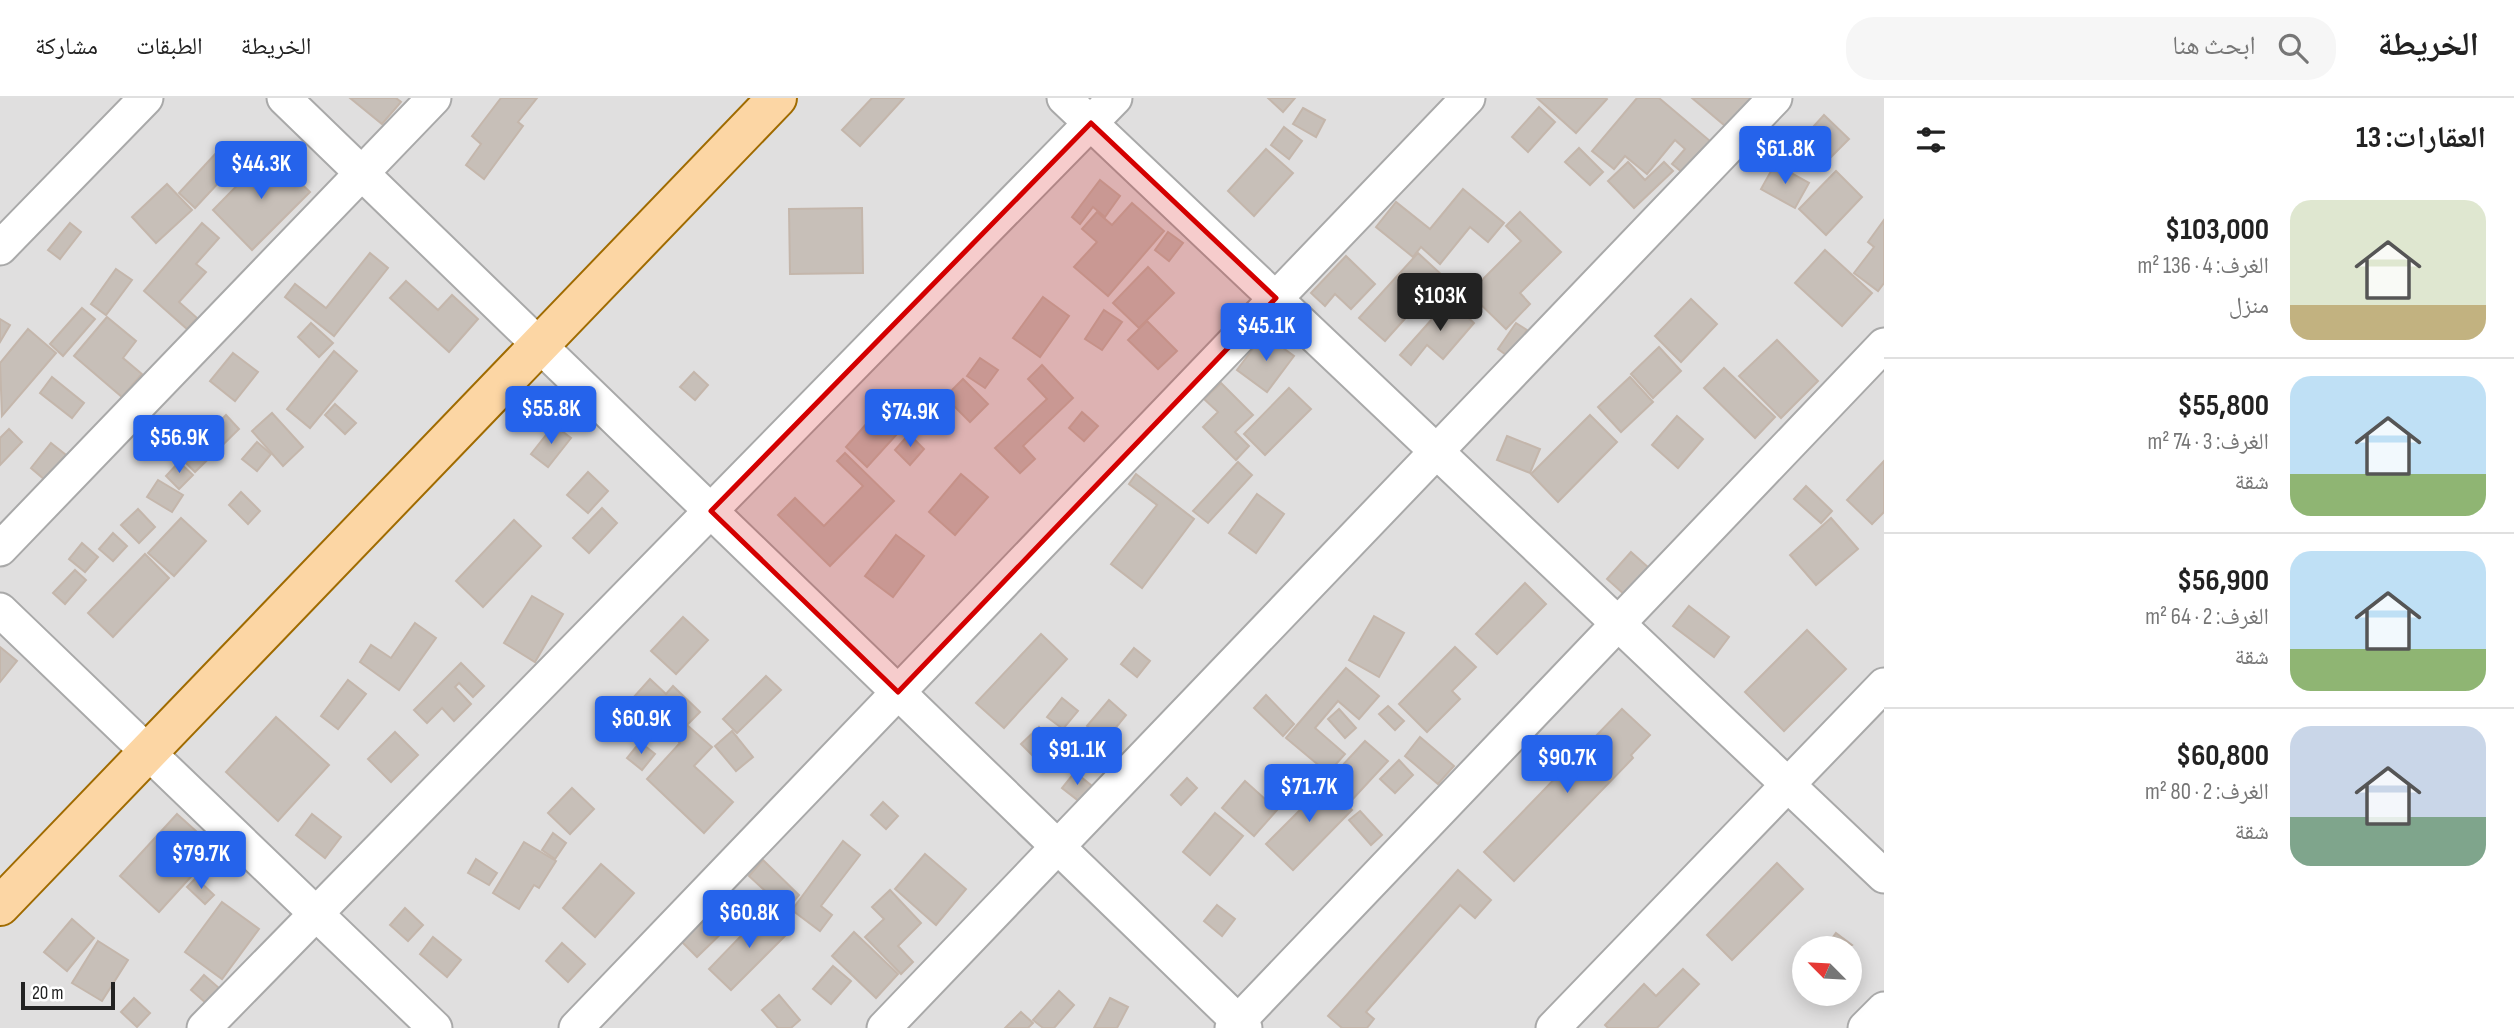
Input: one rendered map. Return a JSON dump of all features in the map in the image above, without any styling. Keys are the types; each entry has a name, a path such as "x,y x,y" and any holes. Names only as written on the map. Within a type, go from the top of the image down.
{"main road":[{"path":"0,906 777,98"}],"street":[{"path":"0,248 146,98"},
{"path":"284,98 1058,847 1238,1026 1884,345"},
{"path":"0,549 434,98"},
{"path":"1065,98 1884,876"},
{"path":"204,1028 1115,98"},
{"path":"576,1028 1468,98"},
{"path":"884,1028 1775,98"},
{"path":"0,610 435,1028"},
{"path":"1553,1028 1884,685"},
{"path":"1866,1028 1884,1009"}],"highlighted area":[{"path":"1091,123 1276,298 898,692 711,511"}],"shaded area":[{"path":"0,98 1884,98 1884,1028 0,1028"}],"building":[{"path":"350,98 396,98 401,102 382,124"},
{"path":"501,98 537,98 518,122 523,126 484,179 466,165 481,144 472,136"},
{"path":"872,98 904,98 860,146 842,130"},
{"path":"1268,98 1295,98 1283,112"},
{"path":"1537,98 1606,98 1607,99 1576,133"},
{"path":"1637,98 1659,98 1710,141 1683,173 1672,164 1685,149 1675,140 1647,174 1625,156 1614,169 1592,151"},
{"path":"1692,98 1758,98 1730,130"},
{"path":"1539,107 1555,122 1528,152 1512,137"},
{"path":"1303,108 1325,120 1316,137 1293,124"},
{"path":"1824,115 1849,139 1827,161 1803,138"},
{"path":"1284,127 1302,141 1289,159 1271,145"},
{"path":"1579,148 1603,172 1590,185 1565,162"},
{"path":"1266,149 1293,173 1254,216 1228,191"},
{"path":"218,151 234,166 195,208 179,193"},
{"path":"269,153 310,192 252,250 213,210"},
{"path":"1628,162 1645,180 1664,162 1673,171 1634,208 1608,181"},
{"path":"1775,164 1809,183 1795,208 1761,189"},
{"path":"1836,171 1862,197 1826,235 1799,209"},
{"path":"1100,180 1120,196 1105,217 1093,207 1080,224 1072,217"},
{"path":"167,184 192,210 156,243 132,217"},
{"path":"1463,189 1504,223 1488,242 1470,227 1440,264 1421,247 1413,257 1376,227 1396,202 1430,229"},
{"path":"1132,203 1164,231 1108,296 1074,267 1097,242 1082,229 1097,212 1112,225"},
{"path":"862,208 863,273 790,274 789,209"},
{"path":"1520,212 1561,252 1520,293 1530,304 1506,329 1469,293 1521,241 1506,226"},
{"path":"1884,220 1884,283 1878,291 1854,273 1874,247 1868,242"},
{"path":"70,223 81,232 60,259 48,250"},
{"path":"202,223 219,238 196,264 206,272 179,302 197,318 187,329 144,291"},
{"path":"1168,232 1183,243 1169,261 1155,250"},
{"path":"1825,250 1872,293 1842,326 1795,283"},
{"path":"370,253 388,268 334,336 285,297 295,284 326,308"},
{"path":"1418,253 1443,276 1385,341 1359,318"},
{"path":"1346,256 1375,284 1351,309 1335,294 1325,306 1311,293"},
{"path":"1148,267 1174,293 1139,328 1113,303"},
{"path":"116,269 132,280 106,315 91,304"},
{"path":"406,281 438,310 452,295 478,319 449,352 390,298"},
{"path":"1043,297 1069,316 1040,357 1013,338"},
{"path":"1691,299 1717,324 1681,362 1655,336"},
{"path":"1449,300 1474,323 1443,359 1427,345 1411,365 1400,355"},
{"path":"82,308 95,319 63,356 50,344"},
{"path":"1104,310 1122,322 1102,350 1085,339"},
{"path":"107,317 136,341 123,358 142,374 122,397 74,356"},
{"path":"0,319 10,325 0,342"},
{"path":"1147,321 1177,351 1158,369 1128,340"},
{"path":"311,323 333,343 319,357 298,337"},
{"path":"1516,323 1527,330 1509,357 1498,349"},
{"path":"28,329 56,353 2,416 0,363"},
{"path":"1264,334 1294,356 1267,392 1237,370"},
{"path":"1777,340 1818,381 1781,418 1739,376"},
{"path":"1659,347 1681,371 1653,398 1631,374"},
{"path":"334,351 357,371 310,428 287,409"},
{"path":"233,353 258,372 235,401 210,381"},
{"path":"980,358 998,370 985,388 967,376"},
{"path":"1042,365 1073,398 1023,446 1035,459 1020,473 995,448 1047,399 1028,379"},
{"path":"1724,368 1775,417 1755,438 1704,388"},
{"path":"694,372 708,385 695,400 680,387"},
{"path":"52,377 84,403 72,418 40,393"},
{"path":"1630,377 1653,402 1621,432 1598,407"},
{"path":"963,379 988,404 970,422 945,397"},
{"path":"1221,383 1253,415 1235,432 1249,446 1236,460 1203,427 1218,412 1204,399"},
{"path":"1289,388 1311,409 1265,455 1244,434"},
{"path":"335,404 356,423 345,434 325,415"},
{"path":"1082,412 1098,426 1084,441 1069,428"},
{"path":"272,413 303,447 283,466 252,431"},
{"path":"875,414 897,434 867,467 846,447"},
{"path":"226,415 239,429 195,472 182,459"},
{"path":"1590,415 1617,442 1558,502 1531,474"},
{"path":"1677,416 1703,439 1678,468 1652,445"},
{"path":"554,425 571,438 548,467 531,454"},
{"path":"164,427 187,444 180,455 156,437"},
{"path":"9,429 22,442 0,465 0,438"},
{"path":"909,434 924,449 910,465 895,450"},
{"path":"1507,436 1540,449 1530,473 1497,460"},
{"path":"257,442 271,454 257,471 242,459"},
{"path":"51,443 66,455 45,480 31,468"},
{"path":"845,453 894,501 830,566 778,515 795,498 824,526 863,486 837,461"},
{"path":"1884,461 1884,512 1872,524 1847,500"},
{"path":"179,462 193,475 179,489 166,476"},
{"path":"1238,462 1252,475 1208,523 1193,511"},
{"path":"588,472 608,491 588,513 567,495"},
{"path":"961,474 988,497 955,535 929,512"},
{"path":"1136,474 1194,519 1142,588 1111,564 1157,505 1129,484"},
{"path":"158,480 183,495 172,512 147,497"},
{"path":"1806,486 1832,511 1821,523 1794,499"},
{"path":"241,492 260,511 248,524 229,505"},
{"path":"1257,494 1284,514 1256,553 1229,533"},
{"path":"602,508 617,523 589,553 573,538"},
{"path":"138,509 155,527 139,543 121,525"},
{"path":"181,518 206,541 174,576 148,553"},
{"path":"1831,518 1858,549 1816,585 1790,555"},
{"path":"514,520 541,546 483,607 456,581"},
{"path":"113,533 127,546 113,561 99,549"},
{"path":"896,535 924,556 893,597 865,576"},
{"path":"82,543 98,557 85,572 69,559"},
{"path":"1631,552 1658,576 1634,603 1607,579"},
{"path":"145,554 169,578 113,637 88,613"},
{"path":"75,570 86,580 65,604 53,593"},
{"path":"1525,583 1546,604 1497,654 1476,634"},
{"path":"532,596 563,614 535,662 504,643"},
{"path":"1689,606 1729,637 1714,657 1673,626"},
{"path":"1374,616 1404,633 1379,677 1349,660"},
{"path":"683,617 708,640 676,674 651,651"},
{"path":"415,623 436,638 399,690 360,662 371,645 391,658"},
{"path":"1807,630 1846,669 1784,731 1745,692"},
{"path":"1041,634 1067,659 1004,728 976,703"},
{"path":"0,647 17,661 0,682"},
{"path":"1455,647 1476,667 1452,691 1460,699 1427,732 1399,704"},
{"path":"1134,648 1150,661 1137,677 1121,664"},
{"path":"461,663 484,686 473,697 459,683 455,687 471,704 454,721 442,708 427,723 414,710"},
{"path":"1346,668 1379,696 1359,719 1338,701 1315,728 1345,754 1328,773 1286,738"},
{"path":"766,676 781,690 737,733 723,719"},
{"path":"650,679 666,694 673,686 700,712 687,725 712,747 694,766 733,802 704,833 647,779 680,743 633,698"},
{"path":"348,680 366,694 338,729 321,716"},
{"path":"1266,695 1294,724 1283,736 1254,708"},
{"path":"1062,698 1078,711 1063,729 1047,717"},
{"path":"1109,700 1126,715 1105,741 1087,726"},
{"path":"1388,706 1404,721 1395,730 1379,714"},
{"path":"1339,709 1356,728 1345,738 1328,719"},
{"path":"1622,709 1650,735 1631,755 1633,758 1514,881 1484,852"},
{"path":"276,717 329,765 278,821 226,772"},
{"path":"1039,727 1058,746 1040,763 1021,744"},
{"path":"732,731 753,757 736,771 715,746"},
{"path":"395,732 418,755 391,782 368,759"},
{"path":"1086,732 1100,746 1085,762 1070,748"},
{"path":"1420,737 1454,766 1438,784 1405,756"},
{"path":"1365,741 1388,761 1350,802 1328,781"},
{"path":"640,742 655,754 642,770 627,758"},
{"path":"1399,760 1413,775 1395,793 1380,779"},
{"path":"1075,772 1092,786 1080,802 1062,788"},
{"path":"1318,777 1352,810 1293,870 1266,844 1307,803 1300,795"},
{"path":"1187,778 1197,788 1181,805 1171,795"},
{"path":"1245,781 1277,810 1254,836 1222,808"},
{"path":"572,788 594,809 570,834 548,813"},
{"path":"883,802 898,816 886,829 871,815"},
{"path":"1360,811 1382,835 1371,845 1349,820"},
{"path":"1215,813 1243,836 1210,875 1183,852"},
{"path":"177,814 216,849 159,912 120,876"},
{"path":"312,814 341,837 325,858 296,835"},
{"path":"553,833 566,843 555,859 542,850"},
{"path":"843,841 860,855 821,906 832,915 820,931 792,910"},
{"path":"524,842 556,861 539,888 534,885 519,909 493,893"},
{"path":"925,854 966,889 936,925 895,889"},
{"path":"476,859 497,873 489,885 468,873"},
{"path":"763,860 799,895 786,910 749,876"},
{"path":"1777,863 1803,889 1732,960 1707,935"},
{"path":"601,864 634,893 595,937 563,908"},
{"path":"1458,870 1491,900 1475,918 1460,905 1366,1012 1374,1019 1367,1028 1342,1028 1328,1016"},
{"path":"196,878 214,895 205,904 187,887"},
{"path":"890,890 921,923 898,946 913,962 901,974 865,937 884,919 872,907"},
{"path":"222,902 259,929 222,979 185,952"},
{"path":"1217,905 1235,919 1222,936 1204,921"},
{"path":"715,907 731,924 697,957 681,941"},
{"path":"405,908 423,925 408,941 390,925"},
{"path":"767,909 790,931 731,990 709,969"},
{"path":"72,919 94,938 67,971 44,952"},
{"path":"854,932 898,974 876,998 832,956"},
{"path":"433,937 461,960 447,977 420,954"},
{"path":"98,941 128,960 102,1001 72,983"},
{"path":"562,943 585,964 568,982 546,961"},
{"path":"833,966 851,981 831,1004 813,989"},
{"path":"1683,969 1699,984 1657,1028 1608,1028 1605,1025 1644,984 1656,996"},
{"path":"204,975 219,988 206,1003 191,990"},
{"path":"1059,991 1074,1005 1054,1028 1043,1028 1033,1020"},
{"path":"779,995 800,1020 791,1028 778,1028 762,1010"},
{"path":"134,998 150,1013 137,1027 121,1012"},
{"path":"1110,998 1128,1007 1117,1028 1094,1028"},
{"path":"1021,1012 1033,1023 1028,1028 1005,1028"}]}
